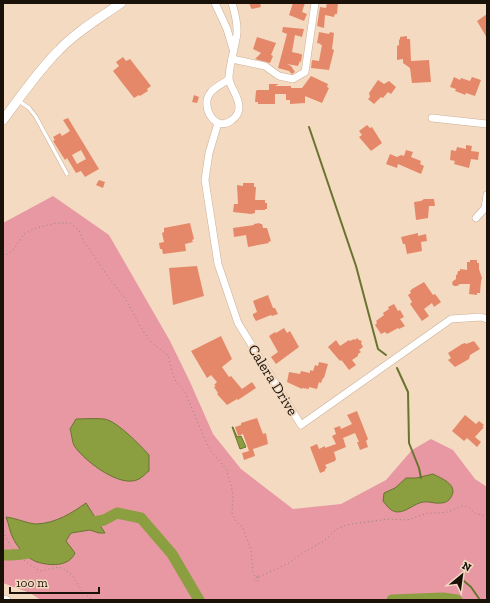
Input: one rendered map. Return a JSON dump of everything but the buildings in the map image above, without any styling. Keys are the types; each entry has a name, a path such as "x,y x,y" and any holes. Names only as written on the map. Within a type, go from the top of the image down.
{"street":[{"path":"3,120 40,71 60,49 81,30 121,3"},
{"path":"215,3 227,29 233,49"},
{"path":"229,79 211,92 207,100 207,110 212,118 218,123 224,124 229,122 237,114 239,108 238,99 229,79 233,49 237,38 236,22 232,3"},
{"path":"232,59 265,66 280,76 293,79 305,72 315,3"},
{"path":"432,118 487,124"},
{"name":"Calera Drive","path":"218,123 209,153 205,180 218,264 238,323 301,425 451,319 487,319"},
{"path":"476,218 485,208 487,195"},
{"path":"3,599 7,600"}],"lane":[{"path":"18,100 29,108 36,117 67,174"}],"path":[{"path":"3,257 14,249 24,234 36,228 56,223 70,223 79,230 83,240 109,278 125,298 143,331 151,342 169,358 176,382 185,392 206,442 212,453 220,461 227,472 233,497 232,513 235,520 243,528 251,550 253,573 255,577 289,563 301,554 324,542 337,529 346,525 388,519 407,520 428,513 448,512 461,506 468,507 476,514 487,516"},
{"path":"3,527 9,544 13,550 30,565 40,571 58,567 64,569 72,576 82,591 92,600"}],"shaded area":[{"path":"53,196 109,235 170,341 213,434 241,469 293,509 341,504 386,480 412,450 431,439 453,450 475,479 487,487 487,600 41,600 30,593 3,583 3,223"},
{"path":"76,419 104,419 115,424 128,434 149,455 149,471 139,479 132,481 114,477 95,466 80,453 74,445 70,429"},
{"path":"232,427 237,437 241,436 246,447 240,449"},
{"path":"433,474 448,482 453,489 453,493 447,502 423,502 404,511 397,512 387,506 383,501 384,493 395,488 406,478 416,478"},
{"path":"86,503 105,533 90,530 71,533 66,541 75,553 68,561 59,564 53,565 37,562 27,556 13,538 6,517 33,524 51,522 63,517"}],"waterway":[{"path":"309,127 356,266 378,349 386,355"},
{"path":"397,368 408,392 409,443 419,468 421,478"},
{"path":"84,524 104,520 117,513 141,518 172,554 199,600"},
{"path":"3,555 17,555 39,548"},
{"path":"458,576 471,587 480,600"},
{"path":"392,600 443,598 457,600"}]}
